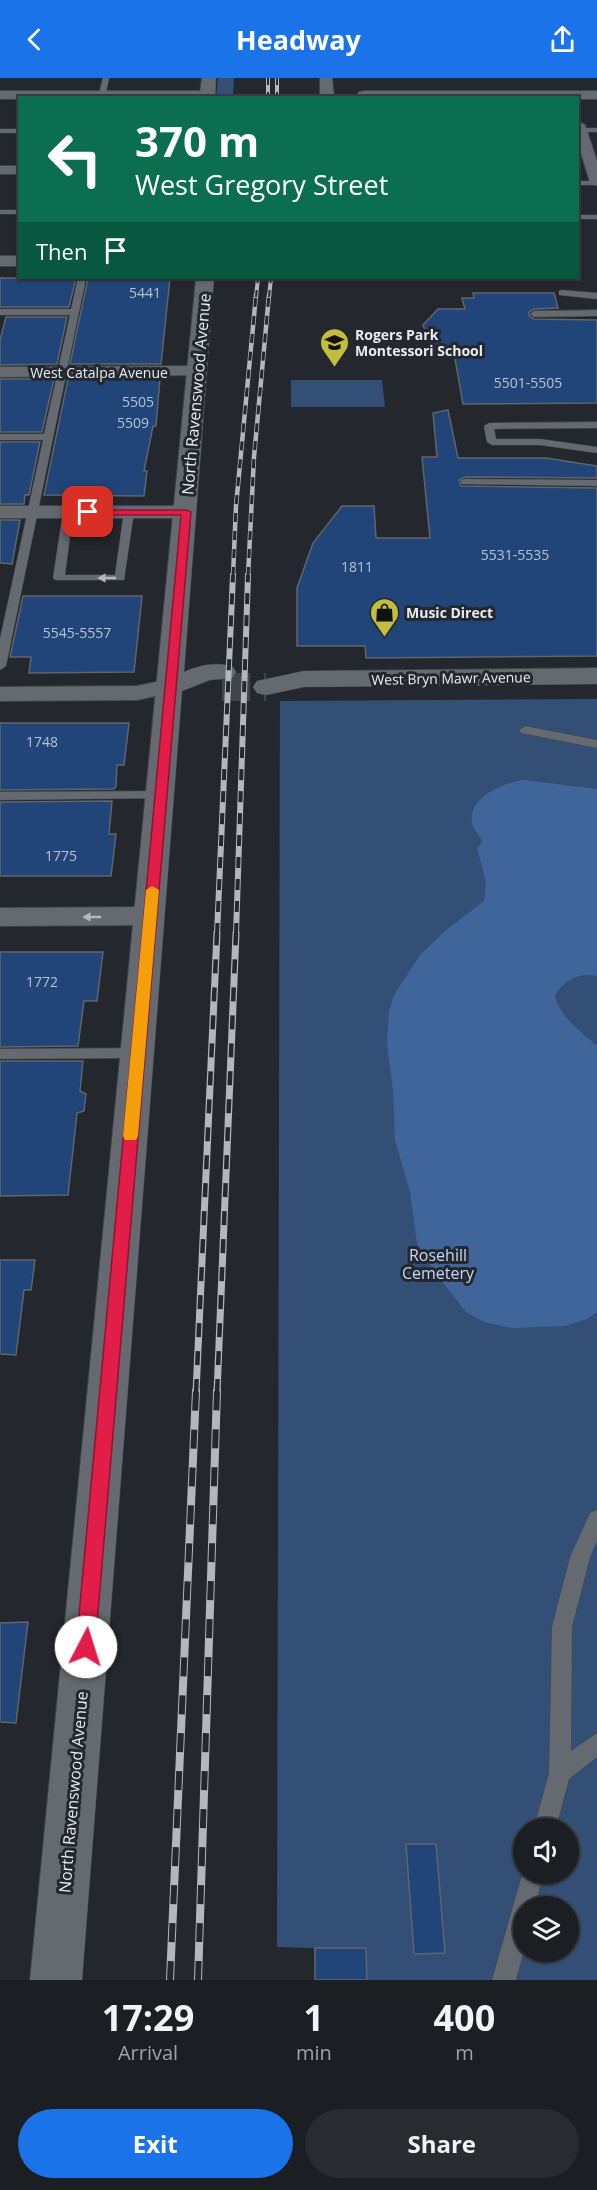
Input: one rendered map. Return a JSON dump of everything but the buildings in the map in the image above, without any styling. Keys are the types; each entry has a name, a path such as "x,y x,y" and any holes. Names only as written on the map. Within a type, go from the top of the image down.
{"street":[{"path":"0,95 207,96 209,78"},
{"path":"326,78 327,96"},
{"path":"561,78 567,96"},
{"path":"364,95 597,95"},
{"path":"579,132 592,174"},
{"path":"0,170 18,170"},
{"path":"0,261 18,261"},
{"name":"North Ravenswood Avenue","path":"56,1980 206,279"},
{"name":"West Catalpa Avenue","path":"0,372 197,371"},
{"path":"0,513 186,512"},
{"name":"West Bryn Mawr Avenue","path":"266,680 597,676"},
{"path":"0,694 137,693 170,686 222,680"},
{"path":"0,917 150,916"}],"lane":[{"path":"102,96 106,78"},
{"path":"579,129 597,130"},
{"path":"0,131 18,131"},
{"path":"579,182 592,174"},
{"path":"0,212 18,212"},
{"path":"579,217 597,217"},
{"path":"0,666 82,279"},
{"path":"562,293 597,296"},
{"path":"0,312 74,312"},
{"path":"534,314 597,313"},
{"path":"597,425 489,426 492,442 540,442 597,450"},
{"path":"0,437 48,437"},
{"path":"465,482 597,483"},
{"path":"68,512 59,578 120,578 129,512"},
{"path":"0,597 14,597"},
{"path":"525,730 597,744"},
{"path":"0,796 160,795"},
{"path":"0,1054 138,1053"},
{"path":"548,1818 560,1773 562,1627 580,1557 597,1519"},
{"path":"560,1773 597,1744"},
{"path":"504,1980 529,1884"}],"green space":[{"path":"218,78 234,78 233,96 216,96"},
{"path":"291,380 382,380 385,407 291,407"},
{"name":"Rosehill Cemetery","path":"597,699 597,1980 315,1980 314,1948 277,1947 280,701"}],"shaded area":[{"path":"524,780 597,789 597,976 584,975 573,978 555,995 566,1017 597,1046 597,1312 587,1319 564,1326 512,1328 484,1322 466,1312 433,1270 417,1243 410,1192 395,1140 393,1091 387,1043 389,1012 394,995 420,955 445,931 484,901 486,882 477,848 482,842 473,826 474,808 480,800 497,788"}],"tunnel":[{"path":"222,687 266,687"}],"railway":[{"path":"268,78 268,96"},
{"path":"277,78 277,96"},
{"path":"256,297 258,279"},
{"path":"269,297 271,279"},
{"path":"233,576 236,506 256,295"},
{"path":"248,576 254,457 269,295"},
{"path":"217,934 233,575"},
{"path":"236,934 248,575"},
{"path":"196,1393 217,933"},
{"path":"217,1393 236,933"},
{"path":"170,1980 196,1391"},
{"path":"198,1980 217,1391"}],"slow traffic":[{"path":"131,1136 152,890"}],"place":[{"name":"Rogers Park Montessori School","path":"334,368"},
{"name":"Music Direct","path":"385,638"}],"route":[{"path":"86,1647 186,512 88,512"}]}
